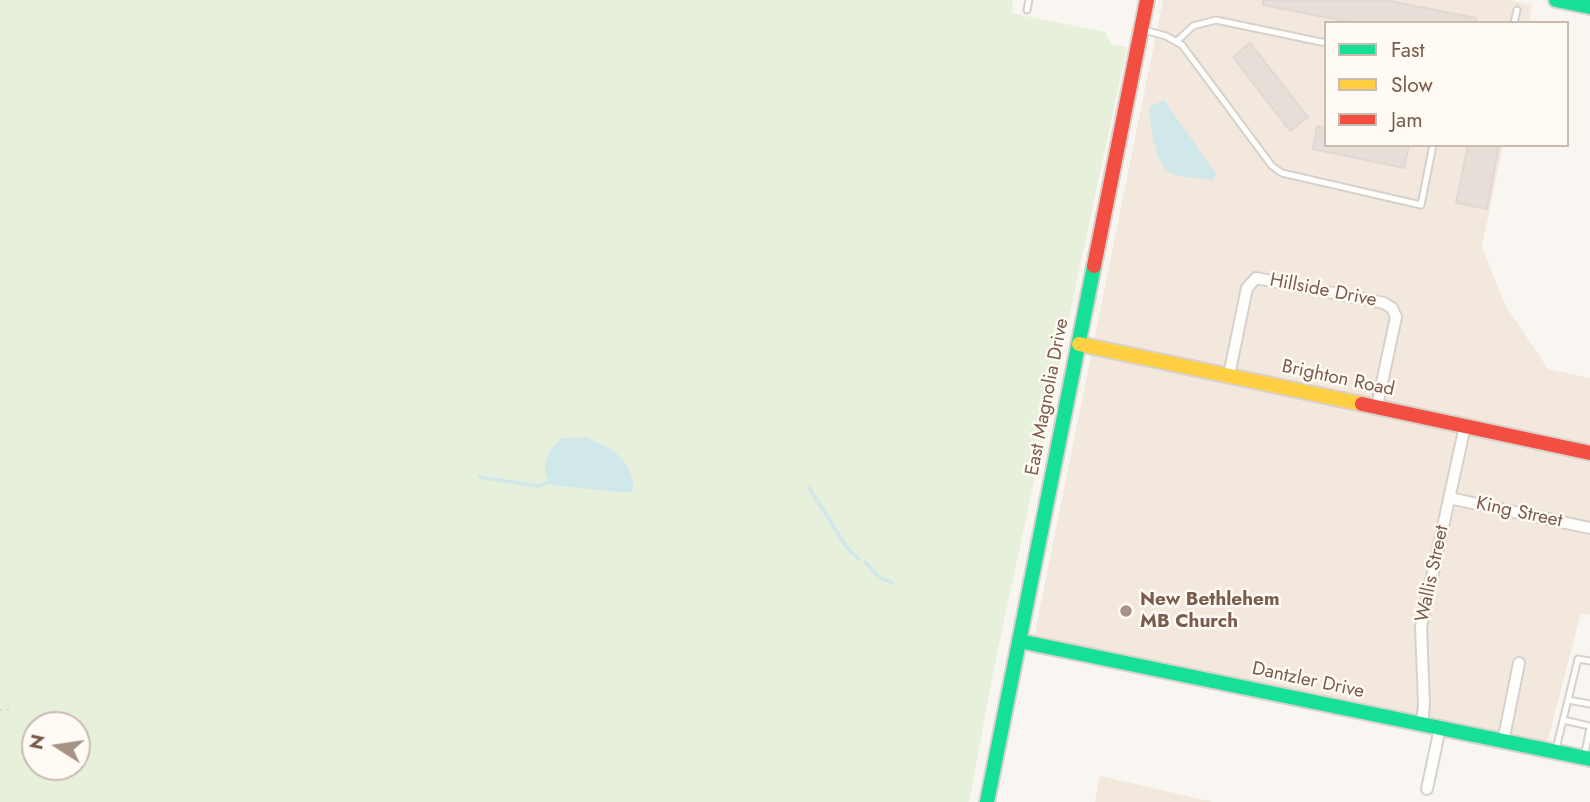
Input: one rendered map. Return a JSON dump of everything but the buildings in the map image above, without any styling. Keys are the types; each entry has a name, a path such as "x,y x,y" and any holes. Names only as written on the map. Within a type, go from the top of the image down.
{"street":[{"name":"East Magnolia Drive","path":"987,802 1147,0"},
{"path":"1556,0 1590,7"},
{"name":"Hillside Drive","path":"1229,375 1247,289 1256,278 1389,306 1396,317 1377,406"},
{"name":"Brighton Road","path":"1079,344 1590,453"},
{"name":"Wallis Street","path":"1422,724 1424,704 1421,626 1465,426"},
{"name":"King Street","path":"1449,498 1590,528"},
{"name":"Dantzler Drive","path":"1019,641 1587,758"},
{"path":"1503,742 1519,663"},
{"path":"1427,789 1440,728"}],"lane":[{"path":"1027,10 1029,0"},
{"path":"1514,21 1517,10"},
{"path":"1176,42 1193,26 1216,20 1324,43"},
{"path":"1141,29 1182,45 1272,166 1282,173 1421,205 1433,147"},
{"path":"1555,751 1578,659 1590,661"},
{"path":"1568,699 1590,704"},
{"path":"1563,720 1590,727 1587,758"}],"path":[{"path":"0,710 13,709"}],"shaded area":[{"path":"1163,0 1507,0 1532,5 1529,21 1324,21 1324,147 1503,147 1482,247 1505,305 1548,369 1590,378 1590,615 1581,613 1544,754 1031,652"},
{"path":"1100,776 1213,802 1095,802"}],"green space":[{"path":"0,0 1013,0 1011,13 1105,32 1111,44 1127,47 995,663 969,802 0,802"}],"water":[{"path":"1164,100 1217,175 1212,180 1172,174 1161,163 1154,144 1149,107"},
{"path":"584,437 619,456 630,471 633,490 629,493 552,485 545,466 553,448 562,438"}],"waterway":[{"path":"479,477 538,486 549,482"},
{"path":"809,488 848,549 859,559"},
{"path":"865,562 880,578 893,583"}],"traffic: fast":[{"path":"1556,0 1590,7"},
{"path":"987,802 1094,266"},
{"path":"1019,641 1590,759"}],"traffic: slow":[{"path":"1079,344 1362,404"}],"traffic: jam":[{"path":"1094,266 1147,0"},
{"path":"1362,404 1590,453"}],"place":[{"name":"New Bethlehem MB Church","path":"1126,611"}]}
